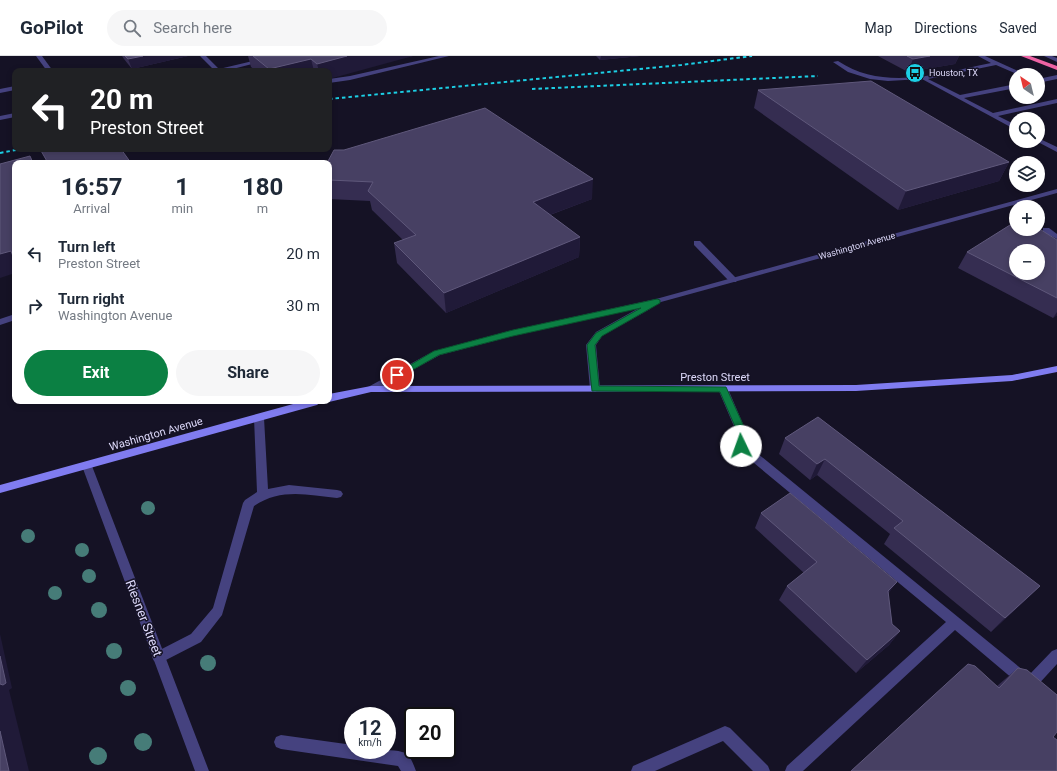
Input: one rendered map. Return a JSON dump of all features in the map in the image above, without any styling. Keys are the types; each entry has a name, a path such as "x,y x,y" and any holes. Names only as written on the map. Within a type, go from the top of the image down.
{"highway":[{"path":"1024,56 1057,68"}],"main road":[{"name":"Preston Street","path":"371,389 856,388 1012,378 1057,369"},
{"name":"Washington Avenue","path":"332,397 371,389"},
{"name":"Washington Avenue","path":"0,488 87,466 259,418 299,404"}],"street":[{"path":"40,56 48,68"},
{"path":"203,56 215,68"},
{"path":"231,68 281,56"},
{"path":"332,81 350,78 446,56"},
{"path":"981,56 1009,68"},
{"path":"1047,56 1057,60"},
{"path":"836,62 854,73 866,77 888,80 923,78 997,63"},
{"path":"1045,80 1057,77"},
{"path":"923,78 1009,124"},
{"path":"960,97 1009,87"},
{"path":"0,91 12,89"},
{"path":"992,115 1057,101"},
{"path":"0,118 12,116"},
{"path":"1045,144 1057,150"},
{"name":"Washington Avenue","path":"371,389 437,352 521,331 657,301 1055,193"},
{"path":"1046,230 1057,237"},
{"path":"697,243 733,280"},
{"name":"Washington Avenue","path":"595,389 591,345 599,334 657,301"},
{"path":"0,322 12,318"},
{"path":"723,389 741,431 741,446 1041,692"},
{"path":"259,418 263,494"},
{"name":"Riesner Street","path":"87,466 202,771"},
{"path":"159,657 196,638 218,611 249,503 263,494 289,489 337,494"},
{"path":"792,771 955,622"},
{"path":"1030,683 1057,655"},
{"path":"638,771 725,733 763,771"},
{"path":"281,742 402,759 409,771"}],"building":[{"path":"125,56 143,56 128,59"},
{"path":"253,56 347,56 317,64 311,59 268,68"},
{"path":"907,56 930,56 913,59"},
{"path":"871,81 1009,162 906,191 758,90"},
{"path":"485,108 593,179 533,202 580,237 444,293 394,243 416,235 368,191 373,182 332,180 332,160 329,160 334,150 344,150"},
{"path":"42,152 123,152 129,160 46,160"},
{"path":"30,156 32,160 15,160"},
{"path":"12,161 12,254 11,251 0,254 0,164"},
{"path":"1009,226 1009,236 1045,236 1045,232 1057,240 1057,298 1022,280 1045,280 1045,244 1009,244 1009,273 967,252"},
{"path":"818,417 1040,586 1005,618 894,528 903,521 825,459 817,464 785,438"},
{"path":"790,493 897,582 888,591 892,624 900,631 867,660 787,586 817,562 761,513"},
{"path":"0,656 6,683 3,685 0,684"},
{"path":"968,664 975,666 999,688 1018,668 1027,670 1057,695 1057,732 1053,737 1057,740 1057,771 851,771"},
{"path":"0,731 9,771 0,771"}],"railway":[{"path":"332,99 681,65 752,56"},
{"path":"532,89 818,76"},
{"path":"0,153 12,151"}],"place":[{"name":"Houston, TX","path":"915,73"}],"route":[{"path":"397,375 437,352 513,333 657,301 599,334 591,345 595,389 723,389 741,431 741,446"}]}
